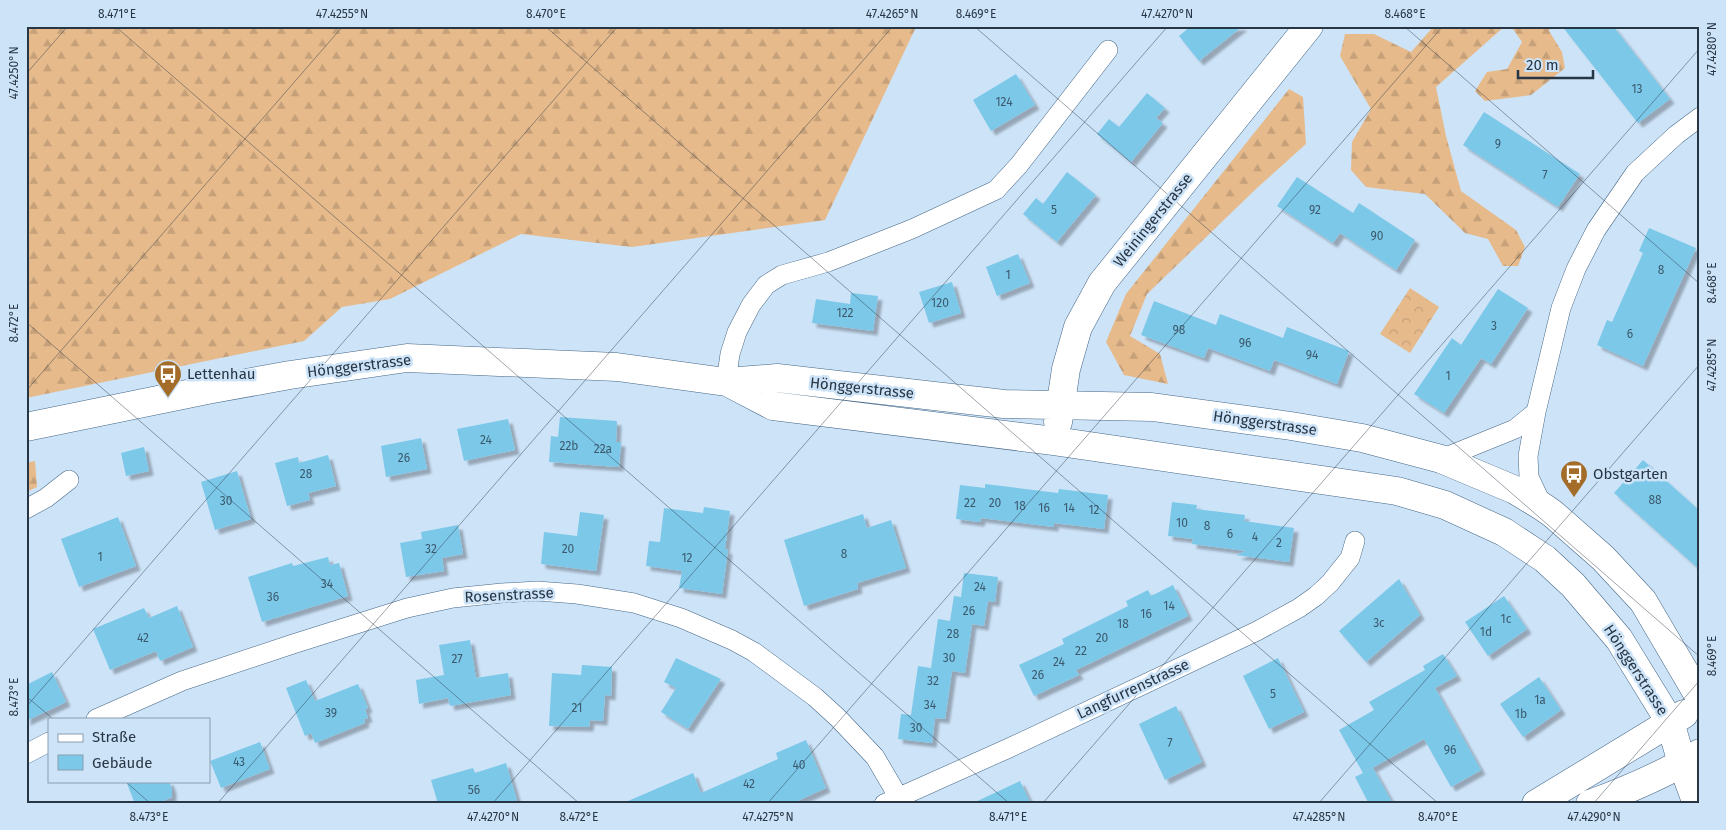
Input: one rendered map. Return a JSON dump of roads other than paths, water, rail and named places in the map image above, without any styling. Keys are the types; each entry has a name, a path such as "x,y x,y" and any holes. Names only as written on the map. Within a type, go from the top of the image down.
{"main road":[{"name":"Weiningerstrasse","path":"1054,441 1066,369 1078,327 1102,282 1309,26"},
{"name":"Hönggerstrasse","path":"26,427 290,375 407,358 617,367 726,382 777,378 1004,404 1152,407 1291,426 1362,438 1441,459 1515,490 1543,507 1603,558 1642,601 1700,698"},
{"name":"Hönggerstrasse","path":"726,382 773,406 1054,441 1396,491 1445,505 1504,532 1545,559 1573,585 1619,639 1691,758 1697,804"},
{"path":"1536,804 1700,705"},
{"path":"1590,804 1624,791 1691,758"}],"street":[{"path":"726,382 730,354 737,332 750,305 766,285 782,275 828,262 912,229 996,190 1019,165 1108,50"},
{"path":"1543,507 1529,477 1528,456 1536,412 1561,308 1576,269 1596,230 1635,173 1676,135 1700,117"},
{"path":"1441,459 1515,430 1536,412"},
{"path":"26,509 46,498 69,480"},
{"name":"Langfurrenstrasse","path":"891,801 1009,748 1249,635 1299,608 1330,583 1350,558 1355,540"},
{"name":"Rosenstrasse","path":"98,718 182,681 407,608 453,598 502,593 537,591 577,594 634,604 681,618 732,640 754,652 815,697 838,718 875,758 891,801"},
{"path":"26,754 48,743"}],"place":[{"name":"Lettenhau","path":"168,398"},
{"name":"Obstgarten","path":"1574,498"}]}
